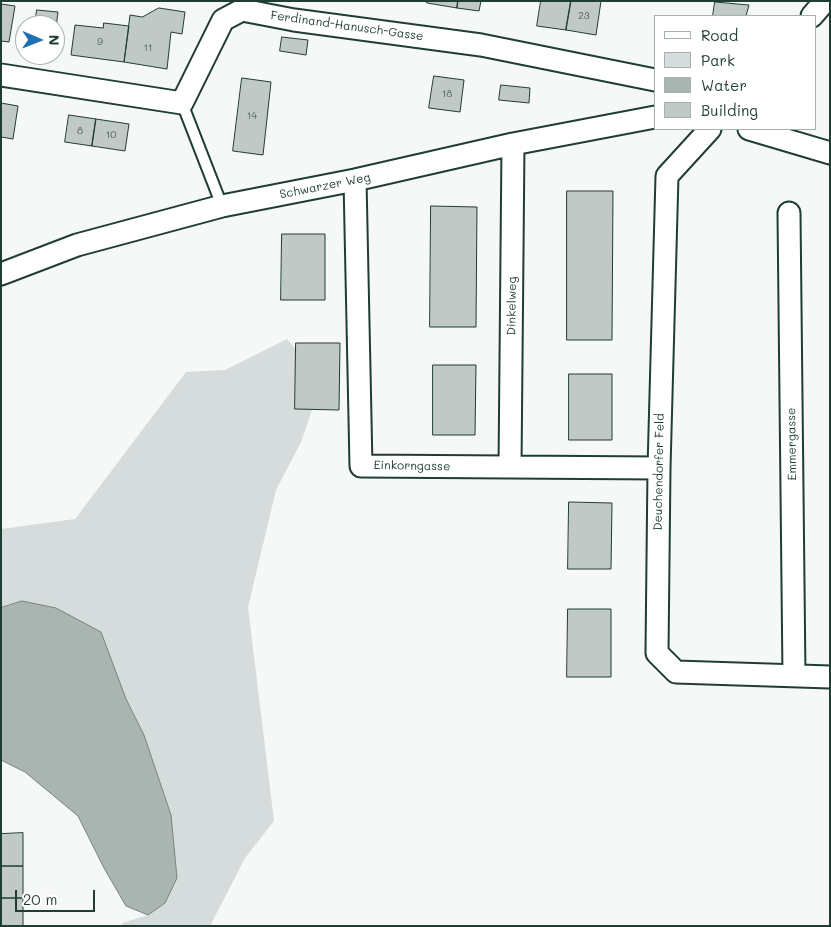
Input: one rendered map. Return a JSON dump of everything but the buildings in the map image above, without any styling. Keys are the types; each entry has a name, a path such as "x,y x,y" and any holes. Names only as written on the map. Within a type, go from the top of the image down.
{"street":[{"path":"813,15 825,1"},
{"name":"Ferdinand-Hanusch-Gasse","path":"182,103 223,20 242,10 294,20 481,45 654,80"},
{"path":"1,75 182,103"},
{"name":"Schwarzer Weg","path":"1,274 77,245 222,206 355,180 513,144 654,117"},
{"name":"Deuchendorfer Feld","path":"709,130 667,176 658,468 657,653 676,672 830,676"},
{"path":"751,130 830,153"},
{"name":"Dinkelweg","path":"510,467 513,144"},
{"name":"Einkorngasse","path":"355,180 361,466 658,468"},
{"name":"Emmergasse","path":"789,213 794,676"}],"lane":[{"path":"182,103 222,206"}],"green space":[{"path":"287,339 322,381 301,442 276,490 248,607 274,821 245,858 210,926 122,926 122,923 148,915 171,815 144,735 126,699 22,601 1,608 1,529 75,519 186,372 225,370"}],"water":[{"path":"22,601 56,608 101,632 126,699 144,735 171,815 177,878 165,903 148,915 126,906 104,868 78,816 25,772 1,760 1,608"}]}
